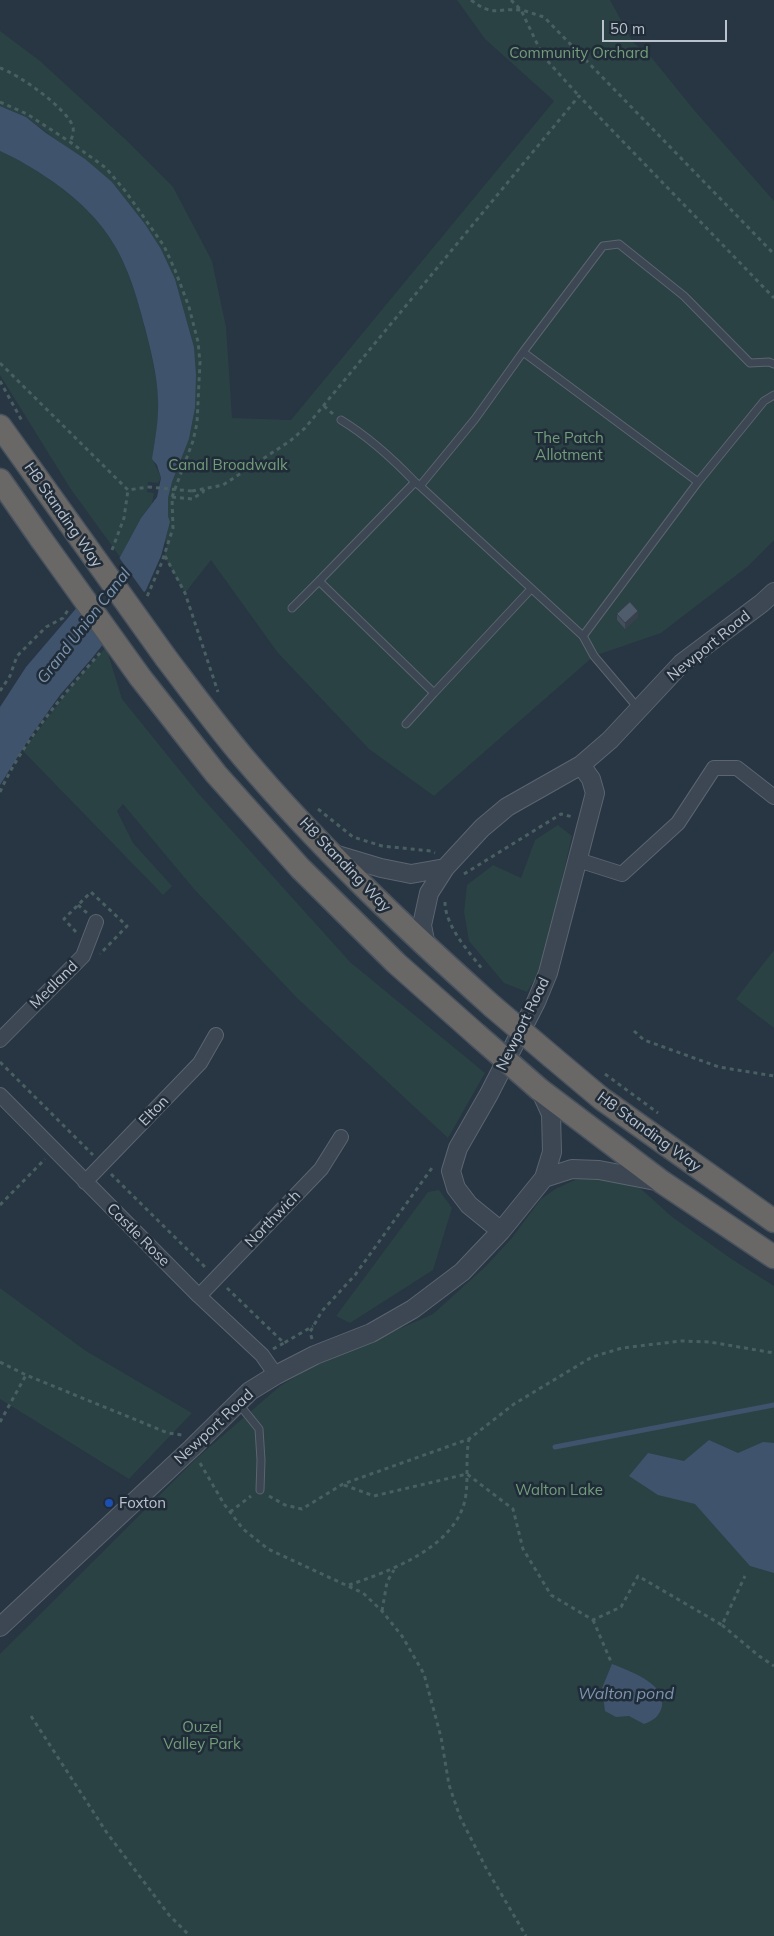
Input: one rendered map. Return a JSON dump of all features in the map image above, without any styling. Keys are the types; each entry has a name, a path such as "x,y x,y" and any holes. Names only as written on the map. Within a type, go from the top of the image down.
{"highway":[{"name":"H8 Standing Way","path":"0,426 166,658 243,757 330,852 426,946 492,1006 602,1099 774,1222"},
{"name":"H8 Standing Way","path":"0,480 140,677 216,774 300,868 396,964 539,1089 662,1182 774,1257"}],"street":[{"name":"Newport Road","path":"426,946 422,925 429,893 448,865 482,828 507,807 581,765 610,740 638,708 682,664 774,592"},
{"name":"Newport Road","path":"501,1230 469,1204 456,1188 451,1171 458,1148 489,1094 536,1002 548,973 595,793 591,780 581,765"},
{"path":"578,860 622,874 678,823 714,768 737,768 774,797"},
{"path":"330,852 381,868 411,874 448,865"},
{"name":"Medland","path":"0,1040 84,956 96,922"},
{"name":"Elton","path":"85,1182 200,1062 216,1035"},
{"path":"539,1089 551,1114 552,1152 544,1178"},
{"name":"Castle Rose","path":"0,1095 85,1182 262,1355 276,1375"},
{"name":"Northwich","path":"200,1296 321,1169 341,1138"},
{"path":"544,1178 572,1169 599,1170 662,1182"},
{"name":"Newport Road","path":"3,1619 192,1448 250,1391 315,1355 371,1333 413,1308 462,1272 501,1230 544,1178"}],"lane":[{"path":"292,608 417,484 475,419 603,246 619,244 684,296 750,363 769,362 774,364"},
{"path":"523,352 698,482"},
{"path":"582,636 698,482 764,401 774,395"},
{"path":"341,420 359,431 391,457 417,484 582,636 594,656 638,708"},
{"path":"319,581 434,694"},
{"path":"406,724 531,589"},
{"path":"238,1402 260,1430 260,1490"}],"path":[{"path":"471,0 493,12 521,10 544,17 774,254"},
{"path":"511,0 521,10 542,56 578,96 774,298"},
{"path":"0,68 39,91 60,110 73,127 73,136 70,142"},
{"path":"0,364 128,490 148,487 192,491 223,485 290,442 305,428 578,96"},
{"path":"0,102 27,114 106,168 126,192 164,246 188,307 198,342 200,362 193,441 172,497 192,499 203,492 204,489"},
{"path":"164,556 185,593 218,693"},
{"path":"316,808 353,837 382,846 431,851 460,877 561,814 588,820"},
{"path":"446,894 445,910 460,940 488,976"},
{"path":"634,1032 644,1040 719,1067 774,1076"},
{"path":"0,1062 216,1278 284,1343 314,1326"},
{"path":"0,1205 70,1133"},
{"path":"315,1355 310,1332 322,1311 355,1275 444,1151 458,1148"},
{"path":"230,1512 260,1490 285,1505 302,1509 343,1484 469,1439 514,1404 558,1376 592,1357 622,1348 647,1343 681,1341 710,1342 774,1353"},
{"path":"0,1362 26,1375 168,1433 181,1433 230,1512 243,1529 268,1549 363,1593 382,1611 402,1636 424,1674 441,1737 448,1785 460,1816 486,1868 526,1936"},
{"path":"0,1422 26,1375"},
{"path":"349,1586 394,1569 432,1546 454,1523 465,1500 469,1439"},
{"path":"343,1484 374,1496 467,1474"},
{"path":"467,1474 513,1509 523,1549 551,1596 593,1620 612,1664"},
{"path":"382,1611 387,1582 394,1569"},
{"path":"593,1620 621,1607 638,1576 722,1625 774,1666"},
{"path":"722,1625 745,1576"},
{"path":"30,1716 107,1833 169,1915 190,1936"}],"green space":[{"name":"The Patch Allotment","path":"457,0 610,0 633,42 652,58 694,110 774,201 774,540 747,567 661,633 594,656 434,796 369,749 278,653 211,560 185,593 164,556 167,544 165,541 170,523 168,498 172,482 189,439 195,408 194,347 175,279 161,249 145,224 112,182 26,117 0,106 0,31 40,61 125,139 173,187 212,261 226,327 232,418 291,420 554,101 485,39"},
{"path":"0,151 21,161 73,197 103,228 124,263 139,305 155,370 158,415 153,457 161,478 158,483 148,482 147,492 154,493 152,503 141,518 120,557 70,488 0,375"},
{"path":"106,647 122,699 198,793 350,962 485,1073 448,1138 297,998 194,889 123,804 117,811 133,843 172,886 163,895 23,751 74,683"},
{"path":"558,825 572,836 542,967 527,992 504,983 469,941 464,912 467,885 493,865 521,878 535,840"},
{"path":"774,950 774,1028 736,999"},
{"name":"Walton Lake","path":"589,1177 619,1181 640,1188 671,1216 730,1258 774,1286 774,1936 0,1936 0,1654 198,1457 280,1386 310,1368 433,1314 486,1266 511,1239 541,1199 557,1188 575,1180"},
{"path":"439,1190 452,1208 433,1270 350,1323 336,1316 428,1192"},
{"path":"0,1288 86,1351 192,1413 129,1479 0,1399"}],"water":[{"name":"Grand Union Canal","path":"0,106 26,117 85,159 112,182 145,224 161,249 175,279 194,347 196,375 195,408 189,439 172,482 168,498 170,522 161,556 146,590 60,695 32,734 0,785 0,707 26,667 120,557 141,518 157,497 161,478 157,465 152,459 158,414 155,372 139,304 124,263 103,228 89,212 52,181 0,151"},
{"name":"Walton Lake","path":"709,1440 738,1453 763,1442 774,1443 774,1573 750,1566 695,1504 658,1495 629,1476 648,1453 684,1461"},
{"name":"Walton pond","path":"612,1664 645,1679 658,1691 662,1698 662,1706 660,1713 653,1720 644,1724 629,1716 616,1717 605,1711 602,1688"}],"pier":[{"path":"118,556 146,595 105,647 77,605"}],"building":[{"path":"630,602 638,611 625,623 617,614"}],"waterway":[{"path":"555,1447 774,1405"}],"place":[{"name":"Foxton","path":"109,1503"}],"park label":[{"name":"Community Orchard","path":"579,53"},
{"name":"Canal Broadwalk","path":"228,465"},
{"name":"Ouzel Valley Park","path":"202,1736"}]}
